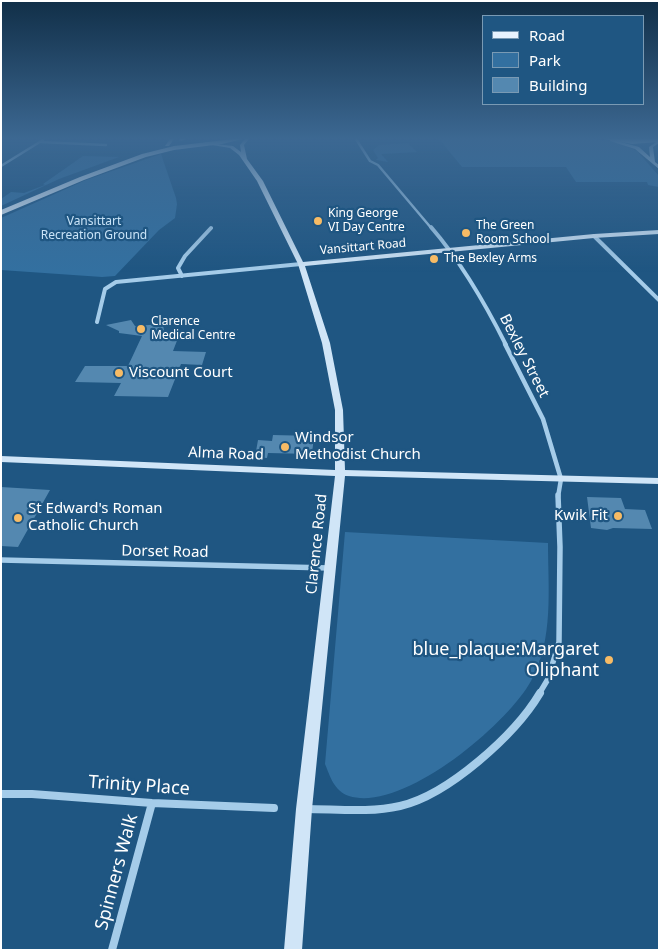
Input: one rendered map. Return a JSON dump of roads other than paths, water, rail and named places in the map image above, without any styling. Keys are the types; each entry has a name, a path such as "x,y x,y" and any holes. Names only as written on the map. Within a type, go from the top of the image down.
{"main road":[{"path":"1,208 61,183"},
{"path":"1,213 67,183"}],"street":[{"name":"Clarence Road","path":"259,183 281,222 300,264 326,343 339,410 340,473 304,809 292,950"},
{"name":"Bexley Street","path":"394,183 451,250 485,303 543,419 561,479"},
{"path":"182,276 178,268 185,256 211,228"},
{"name":"Vansittart Road","path":"97,322 105,289 116,282 594,236 659,232"},
{"path":"594,236 659,300"},
{"name":"Alma Road","path":"1,459 340,473 659,481"},
{"path":"304,809 370,810 400,806 426,798 486,756 529,711 548,679 559,642 560,548 558,490 561,479"},
{"name":"Dorset Road","path":"1,560 329,568"},
{"name":"Trinity Place","path":"1,794 32,794 152,803 274,808"},
{"name":"Spinners Walk","path":"112,950 152,803"}],"place":[{"name":"King George VI Day Centre","path":"318,221"},
{"name":"The Green Room School","path":"466,233"},
{"name":"The Bexley Arms","path":"434,259"},
{"name":"Clarence Medical Centre","path":"141,329"},
{"name":"Viscount Court","path":"119,373"},
{"name":"Windsor Methodist Church","path":"285,447"},
{"name":"Kwik Fit","path":"618,516"},
{"name":"St Edward's Roman Catholic Church","path":"18,518"},
{"name":"blue_plaque:Margaret Oliphant","path":"609,660"}],"park label":[{"name":"Vansittart Recreation Ground","path":"94,229"}]}
